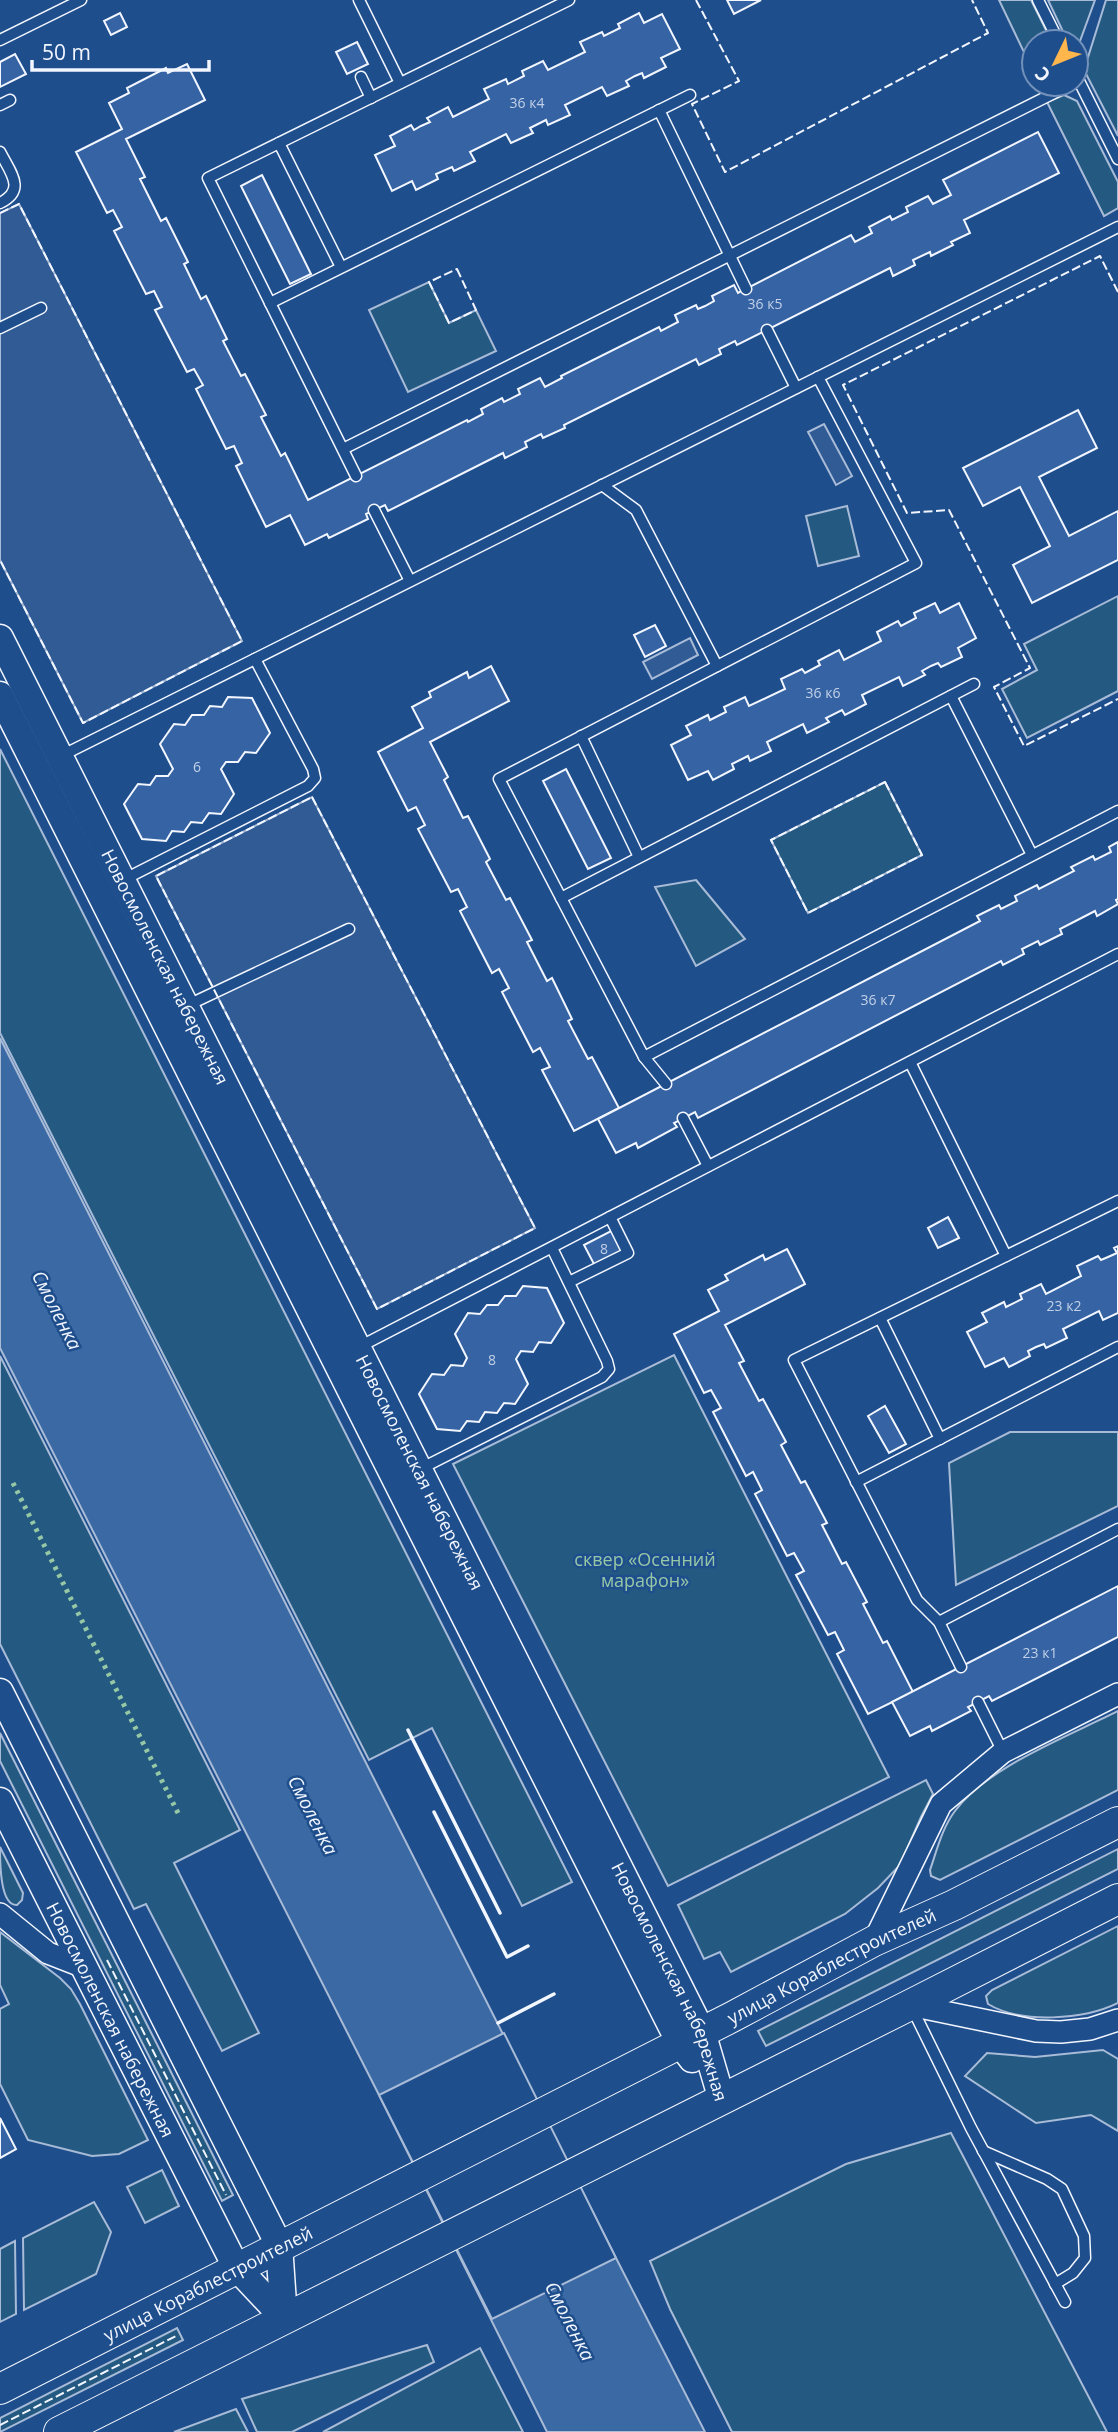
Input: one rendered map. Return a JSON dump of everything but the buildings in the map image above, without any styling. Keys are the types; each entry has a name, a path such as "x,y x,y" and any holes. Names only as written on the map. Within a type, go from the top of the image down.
{"main road":[{"name":"улица Кораблестроителей","path":"0,2389 874,1941 954,1905 1118,1822"},
{"path":"59,2432 1118,1899"}],"street":[{"name":"Новосмоленская набережная","path":"0,638 48,762 722,2100"},
{"name":"Новосмоленская набережная","path":"0,695 48,762"},
{"name":"Новосмоленская набережная","path":"111,886 186,1006 347,1354"},
{"path":"0,1692 279,2245 284,2318"},
{"path":"874,1941 941,1804 1003,1752 1118,1694"},
{"name":"Новосмоленская набережная","path":"0,1801 236,2267 284,2318"},
{"path":"0,1914 48,1953 84,1967"},
{"path":"910,2005 1036,2031 1090,2029 1118,2020"}],"lane":[{"path":"0,40 81,0"},
{"path":"359,0 400,83"},
{"path":"356,476 208,178 569,0"},
{"path":"1038,0 1052,28"},
{"path":"361,77 371,98"},
{"path":"270,303 690,95"},
{"path":"343,449 1042,98"},
{"path":"1085,98 1118,159"},
{"path":"659,110 747,289"},
{"path":"279,143 341,267"},
{"path":"0,152 15,182 15,190 9,198 0,203"},
{"path":"48,762 1118,227"},
{"path":"0,328 41,308"},
{"path":"767,330 796,388"},
{"path":"666,1084 643,1057 499,779 916,563 818,377"},
{"path":"603,485 636,510 717,666"},
{"path":"374,510 410,581"},
{"path":"111,886 308,786 315,778 313,769 255,659"},
{"path":"561,898 974,684"},
{"path":"951,696 1032,855"},
{"path":"581,737 639,858"},
{"path":"643,1057 1118,811"},
{"path":"186,1006 349,929"},
{"path":"347,1354 1117,956"},
{"path":"910,1062 1006,1256"},
{"path":"683,1118 708,1166"},
{"path":"961,1667 939,1622 918,1600 794,1360 1118,1201"},
{"path":"569,1282 628,1253 610,1217"},
{"path":"408,1475 602,1377 608,1369 607,1361 552,1248"},
{"path":"880,1318 940,1439"},
{"path":"856,1482 1118,1347"},
{"path":"939,1622 1118,1529"},
{"path":"978,1702 1003,1752"},
{"path":"910,2005 983,2151 1065,2302"},
{"path":"983,2151 1047,2179 1062,2189 1084,2236 1085,2258 1073,2273 1055,2284"}],"green space":[{"path":"999,0 1031,0 1045,28 1020,28 1020,44"},
{"path":"1048,0 1095,0 1085,28 1061,28"},
{"path":"1106,0 1118,0 1118,136 1090,82 1090,51"},
{"path":"1057,98 1077,101 1118,182 1118,208 1104,216 1047,102"},
{"path":"429,282 449,323 476,310 496,351 408,392 369,310"},
{"path":"847,506 859,556 818,566 806,516"},
{"path":"1118,596 1118,691 1027,738 1002,689 1037,670 1024,644"},
{"path":"0,749 572,1882 522,1906 432,1728 369,1760 0,1033"},
{"path":"885,782 922,855 808,913 771,840"},
{"path":"696,880 745,939 696,966 655,887"},
{"name":"сквер «Осенний марафон»","path":"674,1355 889,1777 668,1886 453,1464"},
{"path":"0,1356 240,1830 174,1863 259,2033 222,2051 146,1904 134,1909 0,1644"},
{"path":"1010,1432 1118,1432 1118,1506 956,1585 949,1463"},
{"path":"1118,1711 1118,1790 940,1880 931,1876 930,1870 940,1839 955,1811 969,1795 987,1780 1030,1754"},
{"path":"0,1733 233,2195 222,2201 0,1761"},
{"path":"926,1780 933,1794 900,1865 878,1888 845,1914 731,1972 720,1952 704,1959 678,1905"},
{"path":"0,1847 23,1893 22,1900 17,1905 7,1899 4,1891"},
{"path":"1118,1849 1118,1869 766,2046 758,2031"},
{"path":"1118,1926 1118,2003 1088,2013 1053,2017 1017,2015 988,2004 986,1996 992,1990"},
{"path":"0,1932 71,1989 148,2140 119,2154 92,2156 28,2140 0,2084 0,2009 9,2004 0,1985"},
{"path":"1103,2050 1118,2059 1118,2131 1091,2115 1036,2123 965,2076 987,2053 1035,2057"},
{"path":"951,2133 1107,2432 732,2432 670,2309 650,2261 846,2164"},
{"path":"162,2170 179,2206 145,2223 127,2187"},
{"path":"94,2202 111,2232 96,2274 24,2310 23,2238"},
{"path":"15,2241 16,2314 0,2322 0,2249"},
{"path":"177,2328 183,2340 0,2432 0,2418"},
{"path":"427,2345 434,2362 292,2432 257,2432 242,2399"},
{"path":"480,2348 523,2432 323,2432"},
{"path":"236,2409 248,2432 174,2432"}],"shaded area":[{"path":"19,204 242,641 83,723 0,560 0,213"},
{"path":"824,424 852,476 836,485 808,432"},
{"path":"690,638 698,655 652,679 643,662"},
{"path":"312,797 535,1228 377,1309 156,876"}],"water":[{"name":"Смоленка","path":"0,1038 705,2432 547,2432 0,1348"}],"pier":[{"path":"504,2033 616,2258 492,2319 379,2095"}],"hedge":[{"path":"13,1483 179,1815"}],"fence":[{"path":"696,0 739,81 692,104 725,172 988,33 972,0"},
{"path":"0,213 19,204 242,641 83,723 0,560"},
{"path":"1118,292 1100,256 843,385 907,513 949,510 1030,668 994,687 1024,746 1118,699"},
{"path":"457,269 476,310 449,323 429,282 457,269"},
{"path":"885,782 922,855 808,913 771,840 885,782"},
{"path":"312,797 535,1228 377,1309 156,876 312,797"},
{"path":"107,1960 226,2195"},
{"path":"0,2425 176,2336"}],"wall":[{"path":"408,1730 500,1913"},
{"path":"434,1812 507,1957 528,1946"},
{"path":"498,2023 554,1994"}]}
